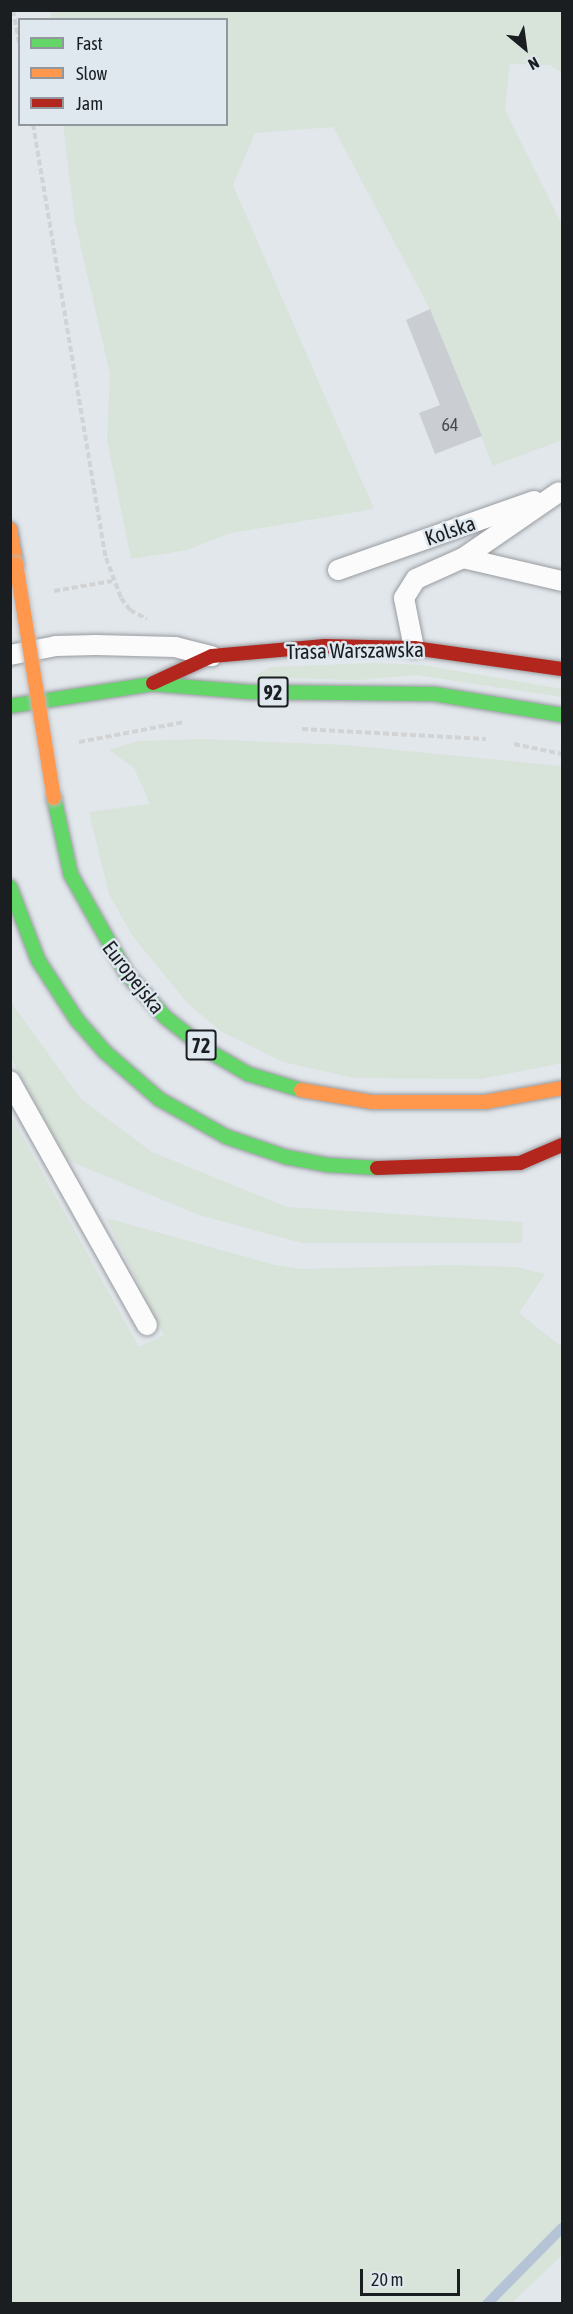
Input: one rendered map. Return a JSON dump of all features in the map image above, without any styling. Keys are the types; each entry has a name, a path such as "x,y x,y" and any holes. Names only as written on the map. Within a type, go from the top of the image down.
{"main road":[{"name":"Europejska","path":"10,529 54,798 71,875 127,974 165,1017 207,1050 248,1074 318,1095 373,1102 485,1102 562,1088"},
{"name":"Trasa Warszawska","path":"152,684 213,656 325,646 414,648 562,669"},
{"name":"Trasa Warszawska","path":"10,706 152,684 250,693 434,694 562,715"},
{"path":"10,887 38,960 77,1020 139,1084 188,1116 227,1137 286,1157 328,1165 406,1169 520,1163 552,1164"},
{"path":"520,1163 562,1145"}],"lane":[{"path":"414,648 405,617 404,598 408,588 429,571 463,558 561,495"},
{"name":"Kolska","path":"338,570 561,495"},
{"path":"463,558 562,581"},
{"path":"10,656 56,646 96,645 175,647 213,656"},
{"path":"10,1081 147,1325"}],"path":[{"path":"14,10 18,34"},
{"path":"33,126 112,581 130,610 158,621"},
{"path":"44,592 112,581"},
{"path":"68,744 196,723"},
{"path":"290,728 492,739"},
{"path":"502,742 562,754"}],"shaded area":[{"path":"50,11 562,11 562,73 550,65 510,64 505,110 562,225 562,440 493,466 430,309 333,127 255,133 233,185 374,509 231,533 187,550 131,559 107,440 110,374 75,222 63,126 228,126 228,18 51,18"},
{"path":"374,663 422,665 562,689 562,697 416,675 357,680 253,677 270,667"},
{"path":"204,739 345,745 562,766 562,1063 481,1079 354,1078 283,1062 222,1032 188,1004 132,935 109,894 89,812 150,804 134,768 109,750 138,741"},
{"path":"10,1001 81,1099 152,1152 287,1207 523,1222 522,1243 302,1243 199,1215 67,1160 11,1058"},
{"path":"11,1116 139,1347 164,1335 106,1218 275,1265 302,1269 452,1265 516,1267 545,1274 519,1313 562,1347 562,2255 512,2303 11,2303"}],"building":[{"path":"430,309 482,436 435,454 419,413 440,405 406,320"}],"waterway":[{"path":"487,2304 562,2228"}],"traffic: fast":[{"path":"10,706 152,684 250,692 434,694 562,715"},
{"path":"54,798 71,875 127,974 165,1017 207,1050 248,1074 301,1090"},
{"path":"10,887 38,960 77,1020 105,1052 159,1099 227,1137 286,1157 328,1165 377,1168"}],"traffic: slow":[{"path":"10,529 16,564"},
{"path":"16,564 54,798"},
{"path":"301,1090 373,1102 485,1102 562,1088"}],"traffic: jam":[{"path":"153,683 212,656 325,646 414,648 562,669"},
{"path":"377,1168 520,1163 562,1145"}]}
